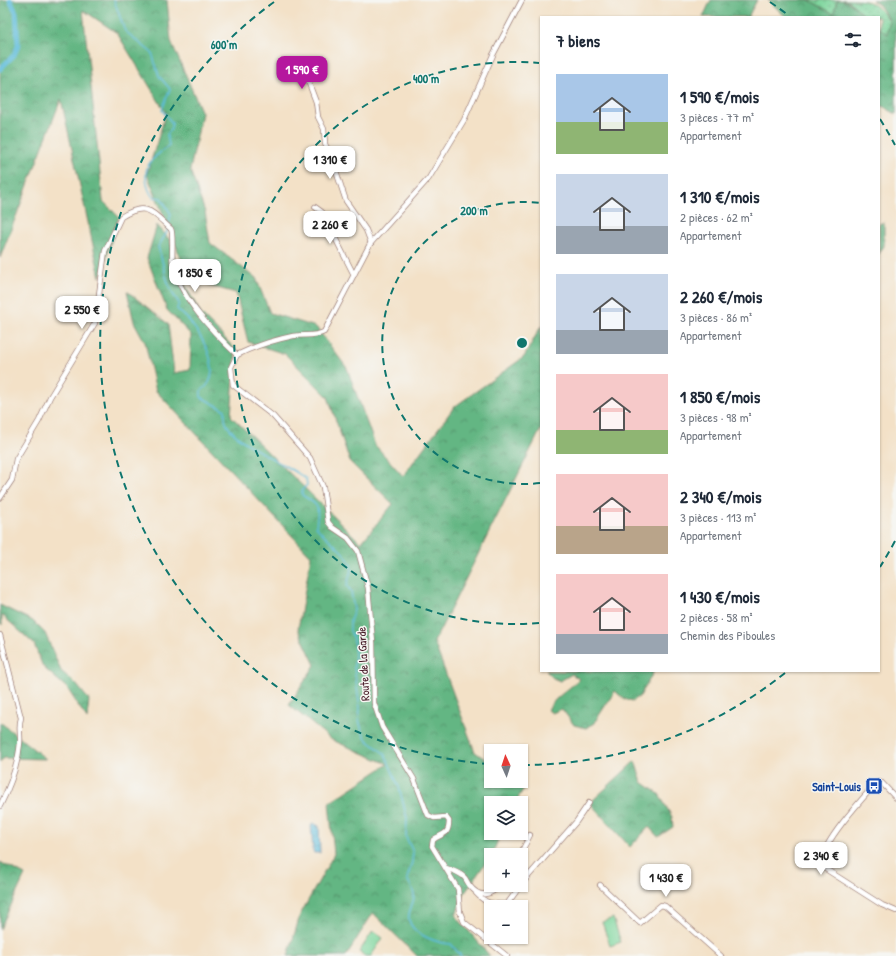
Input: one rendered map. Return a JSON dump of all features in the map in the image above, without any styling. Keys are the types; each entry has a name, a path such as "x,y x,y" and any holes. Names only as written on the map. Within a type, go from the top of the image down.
{"street":[{"path":"0,498 12,480 16,459 39,421 50,397 95,323 105,251 121,216 140,209 152,211 171,229 173,265 179,282 196,309 237,355 273,341 296,336 319,335 324,332 371,243 429,178 472,104 487,67 522,0"},
{"path":"302,65 316,102 318,117 324,129 325,144 331,156 346,201 366,230 371,243"},
{"path":"315,207 325,219 354,275"},
{"name":"Route de la Garde","path":"237,355 231,367 233,385 273,416 310,458 323,487 328,522 332,527 348,538 358,551 368,588 373,643 374,703 382,727 414,779 428,815 434,818 446,817 449,821 449,827 445,834 436,837 432,842 433,849 446,868 460,895 460,912 464,922 507,956"},
{"path":"0,635 21,718 19,723 20,742 15,774 0,806"},
{"path":"896,798 882,783 877,782 847,817 827,846 820,861 824,868 882,905 896,911"},
{"path":"446,868 465,877 476,893 490,904 507,904 524,881 576,822 590,803"},
{"path":"524,848 530,835"},
{"path":"600,885 640,923 657,906 665,906 720,956"},
{"path":"476,893 486,896 494,892"}],"green space":[{"path":"0,0 167,0 171,41 202,113 190,170 205,212 210,243 256,278 270,313 316,327 347,368 375,445 403,476 454,407 524,357 540,328 540,431 434,642 475,752 484,758 484,788 524,788 519,796 484,796 484,840 498,840 495,848 484,848 484,865 462,897 456,916 490,956 417,956 373,913 346,956 288,956 300,915 334,854 329,803 388,764 332,740 289,705 315,665 298,629 311,556 156,391 145,342 134,322 127,291 168,324 174,373 190,370 191,335 167,310 147,258 157,225 170,240 178,272 201,314 236,350 231,416 361,543 393,504 350,462 328,397 285,354 248,342 236,293 210,286 182,261 147,174 166,113 117,33 83,10 103,201 119,217 100,277 61,99 0,258"},
{"path":"711,0 757,0 749,16 703,16"},
{"path":"768,0 809,0 834,14 837,0 842,0 850,3 865,16 785,16"},
{"path":"809,0 837,0 834,14"},
{"path":"843,0 860,0 875,5 890,21 887,35 880,29 880,16 865,16 850,2"},
{"path":"872,0 896,0 896,114 880,105 880,29 887,34 890,21 879,5"},
{"path":"884,222 884,246 880,252 880,224"},
{"path":"0,605 33,621 45,633 61,671 76,684 89,700 87,719 67,688 43,667 34,644 2,615 2,625 0,623"},
{"path":"547,672 653,672 640,696 633,701 624,699 615,691 594,723 586,728 574,725 562,709 552,713 548,710 557,698 579,679 572,674 560,681 553,678"},
{"path":"0,722 46,759 4,758 0,763"},
{"path":"635,761 642,782 659,794 672,817 673,827 658,837 649,827 630,847 590,803"},
{"path":"0,862 25,875 0,929"},
{"path":"613,918 621,942 610,946 602,922"},
{"path":"373,931 383,938 371,956 365,956 359,952"}],"water":[{"path":"313,823 319,826 320,853 314,853 313,851 311,826"}],"waterway":[{"path":"0,69 14,55 18,46 16,12 10,0"},
{"path":"114,0 125,31 152,53 159,76 170,89 162,110 172,123 171,129 167,135 169,145 149,164 146,172 146,181 153,197 161,198 171,214 167,232 158,247 168,283 179,303 177,309 195,329 210,357 212,367 211,376 208,384 201,391 201,397 225,410 227,425 242,440 306,479 307,485 302,490 302,495 316,505 318,511 316,527 342,552 350,562 351,570 347,586 351,591 354,610 350,621 350,631 353,638 355,654 354,667 360,708 359,720 362,731 367,740 385,754 399,787 407,818 406,837 413,852 407,879 413,889 414,896 409,914 409,920 411,925 420,934 439,942 451,944 461,956"}],"place":[{"name":"Saint-Louis","path":"874,786"}]}
